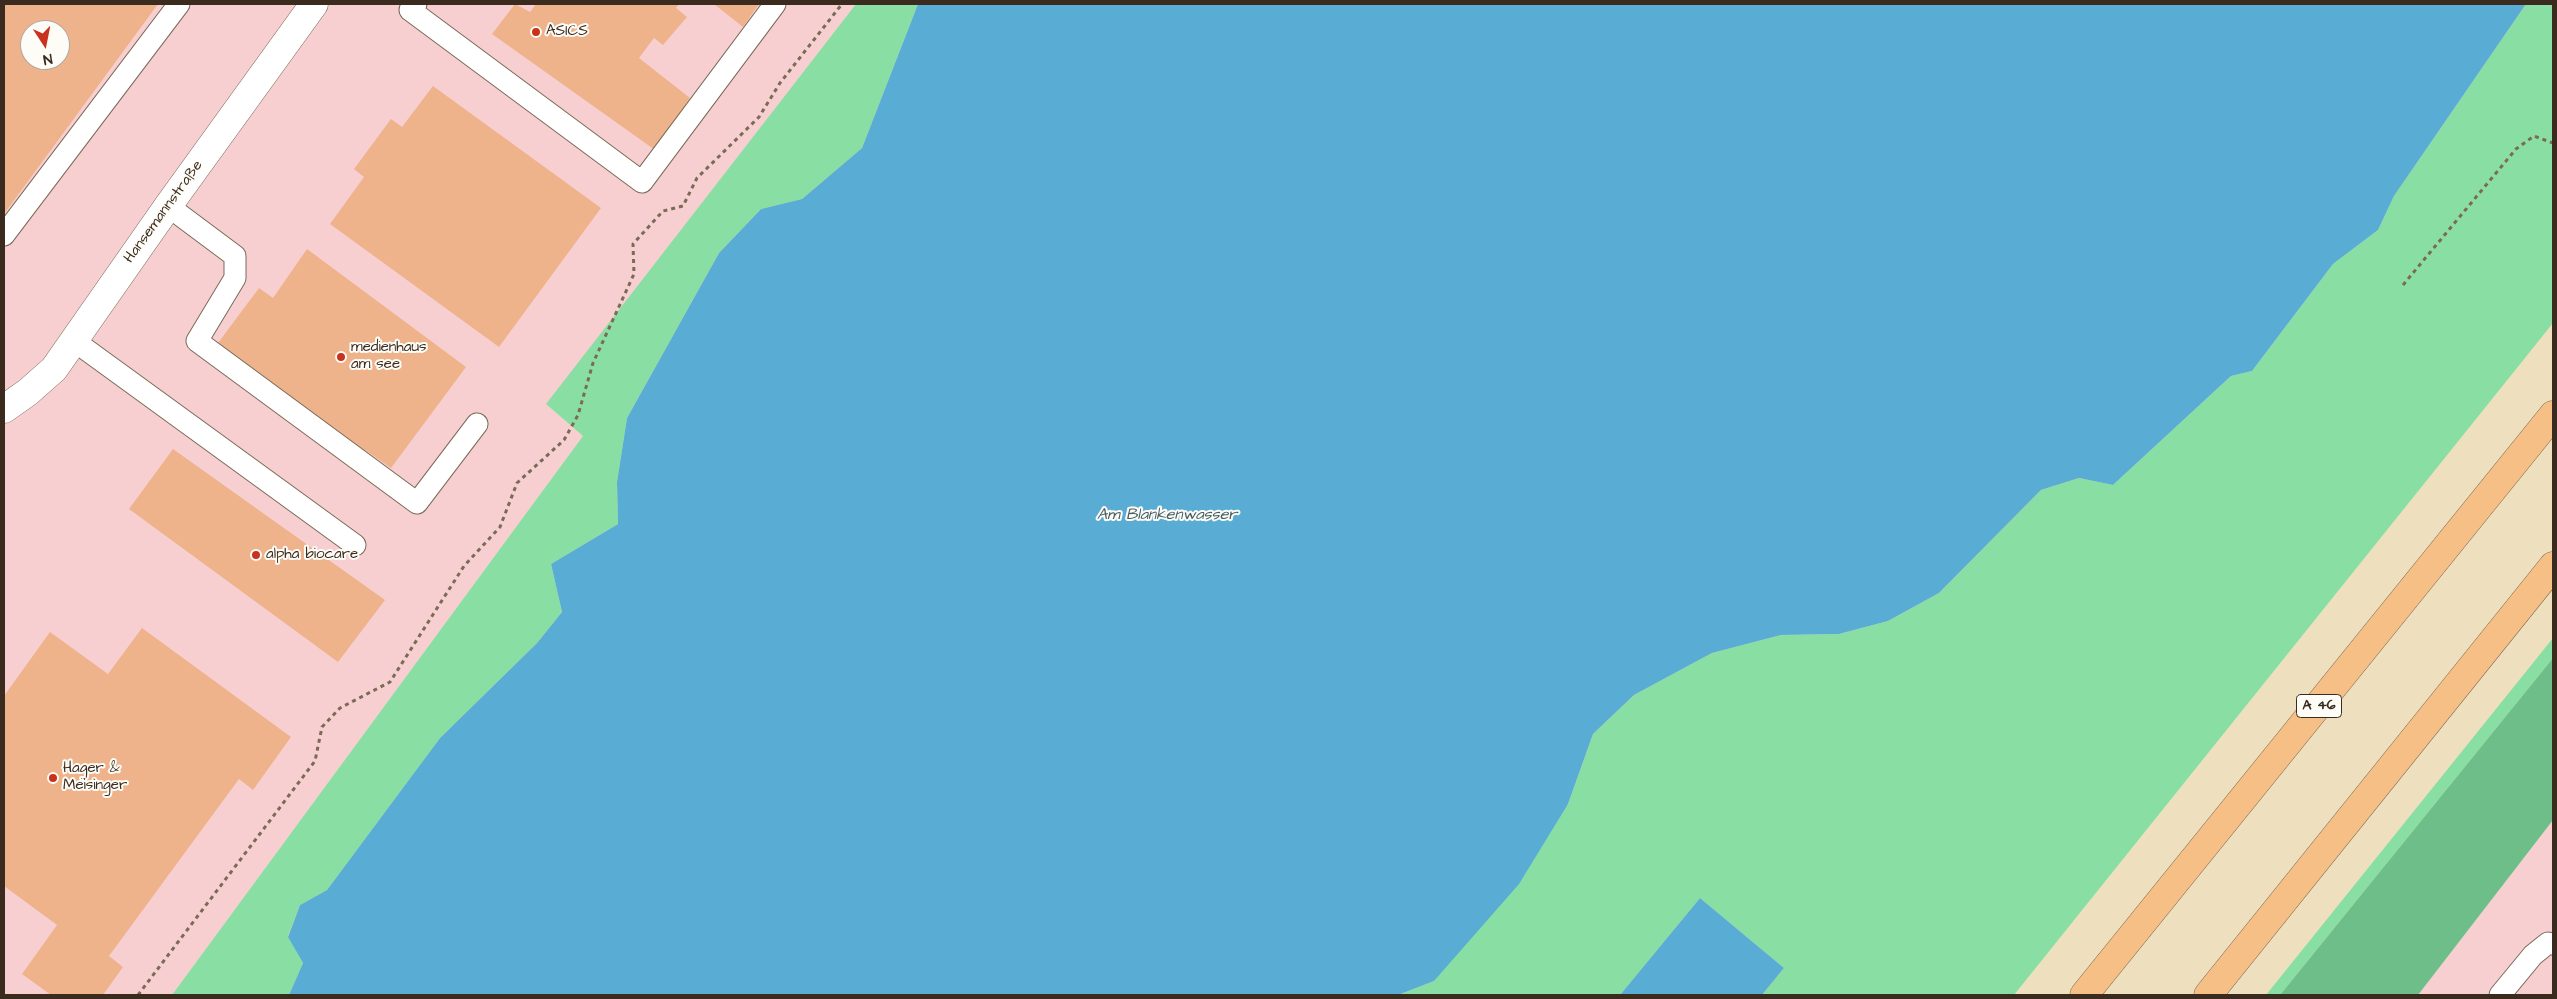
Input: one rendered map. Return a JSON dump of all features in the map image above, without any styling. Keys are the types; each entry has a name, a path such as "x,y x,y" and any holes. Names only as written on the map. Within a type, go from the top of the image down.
{"highway":[{"name":"A 46","path":"2084,995 2553,415"},
{"path":"2208,995 2553,566"}],"street":[{"name":"Hansemannstraße","path":"4,409 28,392 54,369 168,206 314,4"}],"lane":[{"path":"4,235 179,4"},
{"path":"413,7 642,182 775,4"},
{"path":"168,206 235,256 235,278 198,341 417,503 477,424"},
{"path":"73,340 354,545"},
{"path":"2500,995 2533,955 2548,943 2553,944"}],"path":[{"path":"138,995 315,761 322,726 340,708 390,682 464,566 500,527 516,483 564,440 578,415 593,363 634,274 633,244 663,211 683,206 697,178 758,117 780,83 842,4"},
{"path":"2403,285 2516,149 2534,136 2553,143"}],"shaded area":[{"path":"4,4 856,4 681,231 549,407 583,436 172,995 4,995"},
{"path":"2553,820 2553,995 2418,995"}],"green space":[{"path":"856,4 918,4 862,148 802,199 761,209 719,253 627,418 617,482 618,524 551,564 562,612 537,643 440,738 327,890 300,905 288,936 303,963 289,995 172,995 583,436 546,404"},
{"path":"2526,4 2553,4 2553,323 2014,995 1762,995 1784,968 1700,898 1620,995 1398,995 1434,981 1568,804 1593,734 1634,695 1712,653 1781,635 1839,634 1888,621 1939,593 2041,490 2079,478 2113,485 2231,376 2252,371 2333,264 2378,230 2394,196"},
{"path":"2553,638 2553,658 2280,995 2266,995"},
{"path":"2553,658 2553,820 2418,995 2280,995"}],"water":[{"name":"Am Blankenwasser","path":"918,4 2526,4 2394,196 2378,230 2333,264 2252,371 2231,376 2113,485 2079,478 2041,490 1939,593 1888,621 1839,634 1781,635 1712,653 1634,695 1593,734 1568,804 1519,884 1434,981 1398,995 289,995 303,963 288,937 300,905 327,890 440,738 537,643 562,612 551,564 618,524 617,482 627,418 719,253 761,209 802,199 862,148"},
{"path":"1700,898 1784,968 1762,995 1620,995"}],"building":[{"path":"4,4 158,4 4,214"},
{"path":"515,4 530,12 536,4 679,4 676,8 687,17 663,45 654,38 639,58 690,98 655,150 492,34"},
{"path":"714,4 759,4 743,27"},
{"path":"433,86 601,208 499,347 330,224 364,177 354,169 391,119 402,127"},
{"name":"medienhaus am see","path":"307,249 466,367 391,468 365,450 361,455 215,347 259,288 273,298"},
{"name":"alpha biocare","path":"173,449 385,600 338,662 129,509"},
{"path":"142,628 291,737 253,790 239,779 109,956 123,967 103,995 51,995 22,974 57,925 4,886 4,696 50,632 108,674"}],"place":[{"name":"ASICS","path":"536,32"},
{"name":"medienhaus am see","path":"341,357"},
{"name":"alpha biocare","path":"256,555"},
{"name":"Hager & Meisinger","path":"53,778"}]}
